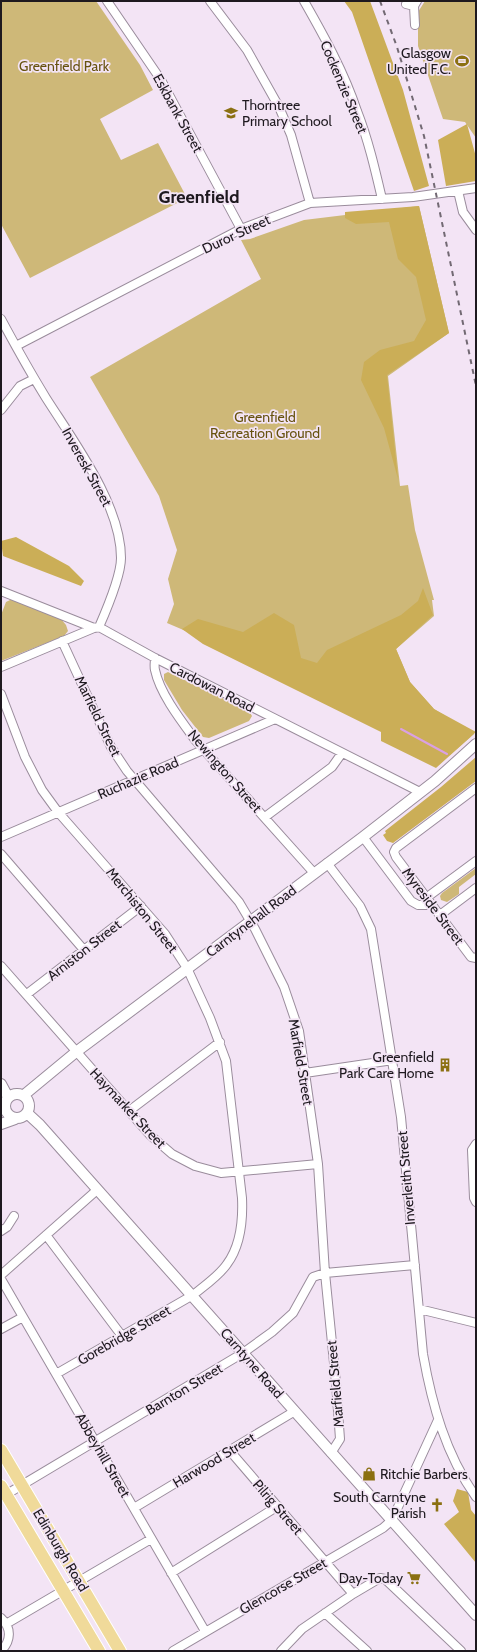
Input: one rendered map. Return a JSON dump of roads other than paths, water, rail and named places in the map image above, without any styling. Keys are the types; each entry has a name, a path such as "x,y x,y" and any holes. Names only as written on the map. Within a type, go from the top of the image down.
{"main road":[{"name":"Edinburgh Road","path":"1,1450 120,1651"},
{"name":"Edinburgh Road","path":"3,1492 99,1651"}],"street":[{"name":"Eskbank Street","path":"107,1 160,80 241,229"},
{"path":"210,1 248,50 279,107 291,134 310,203"},
{"name":"Cockenzie Street","path":"304,1 327,42 357,110 382,199"},
{"path":"406,4 416,4 414,25"},
{"name":"Duror Street","path":"16,346 241,229 310,203 382,199 476,188"},
{"path":"458,191 463,212 476,230"},
{"name":"Inveresk Street","path":"1,318 34,379 107,500 118,529 121,560 110,601 96,628"},
{"path":"1,410 20,386 34,379"},
{"name":"Cardowan Road","path":"2,593 96,628 420,792"},
{"path":"1,667 96,628"},
{"name":"Marfield Street","path":"62,641 110,747 133,780 239,902 251,921 284,987 298,1031 318,1164 325,1273 340,1439 331,1453"},
{"name":"Newington Street","path":"155,658 155,670 160,685 180,718 204,750 314,873"},
{"name":"Merchiston Street","path":"1,694 25,757 42,790 58,812 165,934 187,968 220,1042 226,1061 230,1087 243,1220 237,1244 227,1264 193,1296"},
{"name":"Ruchazie Road","path":"1,837 275,719"},
{"name":"Carntynehall Road","path":"24,1095 76,1052 420,792 476,744"},
{"path":"264,817 332,767 342,753"},
{"name":"Myreside Street","path":"475,959 429,901 396,857 394,852 396,848 476,788"},
{"path":"363,836 411,901 418,905 429,901 476,861"},
{"path":"1,854 84,950"},
{"name":"Inverleith Street","path":"327,863 360,906 371,929 401,1117 423,1354 438,1420 457,1466 476,1497"},
{"path":"440,915 476,888"},
{"name":"Arniston Street","path":"27,994 141,906"},
{"name":"Haymarket Street","path":"1,966 128,1111 150,1135 172,1154 195,1166 221,1173 318,1164"},
{"path":"128,1111 220,1042"},
{"path":"304,1073 392,1060"},
{"path":"1,1084 8,1097"},
{"path":"1,1124 22,1117 27,1113 28,1102 24,1095 18,1093 8,1097 5,1102 3,1112 15,1119"},
{"name":"Carntyne Road","path":"27,1113 40,1125 193,1296 476,1615"},
{"path":"476,1144 472,1150 474,1198 476,1202"},
{"path":"1,1275 97,1190"},
{"path":"1,1231 7,1227 14,1216"},
{"path":"46,1235 122,1336"},
{"path":"325,1273 415,1265"},
{"name":"Barnton Street","path":"3,1492 22,1484 96,1442 243,1353 272,1332 293,1313 313,1277 325,1273"},
{"name":"Abbeyhill Street","path":"1,1279 205,1631"},
{"name":"Gorebridge Street","path":"56,1374 193,1296"},
{"path":"419,1309 476,1323"},
{"path":"1,1329 23,1317"},
{"name":"Harwood Street","path":"134,1508 294,1411"},
{"path":"392,1520 438,1420"},
{"name":"Pilrig Street","path":"230,1451 353,1594"},
{"path":"171,1573 278,1506"},
{"name":"Glencorse Street","path":"173,1651 383,1528 392,1520"},
{"path":"1,1651 8,1641 9,1629 4,1621 79,1581 151,1539"},
{"path":"281,1651 302,1629 325,1612 380,1578 385,1579 461,1651"},
{"path":"325,1612 366,1650"}],"waterway":[{"path":"401,729 447,754"}],"railway":[{"path":"380,1 397,47 424,136 476,386"}],"place":[{"name":"Glasgow United F.C.","path":"462,61"},
{"name":"Thorntree Primary School","path":"231,113"},
{"name":"Greenfield Park Care Home","path":"445,1065"},
{"name":"Ritchie Barbers","path":"369,1474"},
{"name":"South Carntyne Parish","path":"437,1505"},
{"name":"Day-Today","path":"414,1578"}],"district":[{"name":"Greenfield","path":"199,197"}],"park label":[{"name":"Greenfield Park","path":"64,66"},
{"name":"Greenfield Recreation Ground","path":"265,426"}]}
